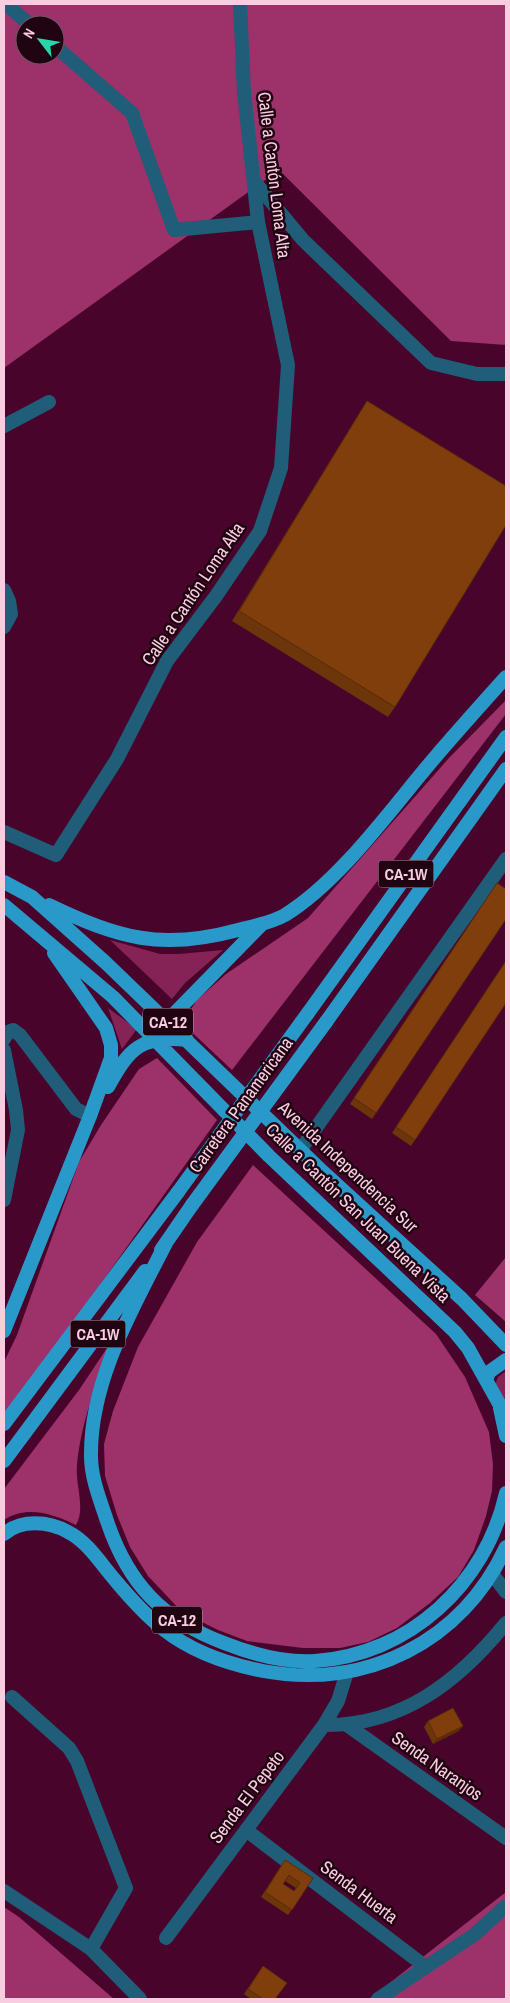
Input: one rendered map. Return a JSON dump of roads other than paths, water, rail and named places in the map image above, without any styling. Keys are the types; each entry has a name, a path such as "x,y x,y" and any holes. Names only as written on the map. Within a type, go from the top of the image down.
{"highway":[{"path":"32,898 92,926 136,939 157,941 224,934 263,924 284,915 337,870 380,824 506,677"},
{"name":"Carretera Panamericana","path":"4,1424 178,1192 506,737"},
{"name":"Carretera Panamericana","path":"4,1461 166,1243 506,769"},
{"name":"Avenida Independencia Sur","path":"4,882 32,898 100,957 164,1034 187,1040 462,1299 506,1345"},
{"name":"CA-12","path":"4,905 93,979 164,1034"},
{"path":"72,1156 120,1066 133,1052 164,1034 172,1016 229,961 263,924"},
{"path":"4,1331 109,1067 111,1045 106,1028 97,1012 44,938"},
{"name":"Calle a Cantón San Juan Buena Vista","path":"164,1034 170,1054 269,1156 455,1332 468,1348 503,1410"},
{"name":"CA-12","path":"166,1243 112,1356 95,1417 91,1457 100,1499 119,1552 145,1593 163,1610 191,1629 247,1652 288,1660 313,1661 357,1654 415,1628 447,1602 480,1561 501,1513 506,1493"},
{"path":"486,1380 489,1372 506,1360"},
{"name":"CA-12","path":"503,1410 506,1436"},
{"name":"CA-12","path":"4,1534 23,1524 40,1523 56,1526 70,1532 86,1546 141,1610 183,1642 214,1658 240,1667 303,1676 347,1672 371,1667 403,1654 425,1642 474,1598 493,1575 506,1547"}],"street":[{"path":"6,4 19,15"},
{"name":"Calle a Cantón Loma Alta","path":"4,832 56,855 117,759 167,661 216,596 260,531 281,468 288,365 258,222 243,69 240,4"},
{"path":"65,55 132,113 174,230 258,222"},
{"path":"254,181 304,240 431,363 477,374 506,374"},
{"path":"4,426 49,402"},
{"path":"4,590 9,601 11,614 4,627"},
{"path":"301,1149 506,859"},
{"path":"4,1039 8,1032 14,1030 20,1035 76,1109 90,1116"},
{"path":"4,1050 18,1130 4,1200"},
{"path":"493,1575 506,1592"},
{"path":"324,1725 347,1725 388,1716 434,1690 470,1661 506,1623"},
{"name":"Senda El Pepeto","path":"166,1938 324,1725 338,1701 347,1672"},
{"path":"12,1697 69,1748 77,1761 126,1888 91,1949"},
{"name":"Senda Naranjos","path":"347,1725 506,1838"},
{"name":"Senda Huerta","path":"246,1830 426,1967"},
{"path":"4,1891 91,1949 140,1999"},
{"path":"378,1999 474,1935 506,1906"}]}
